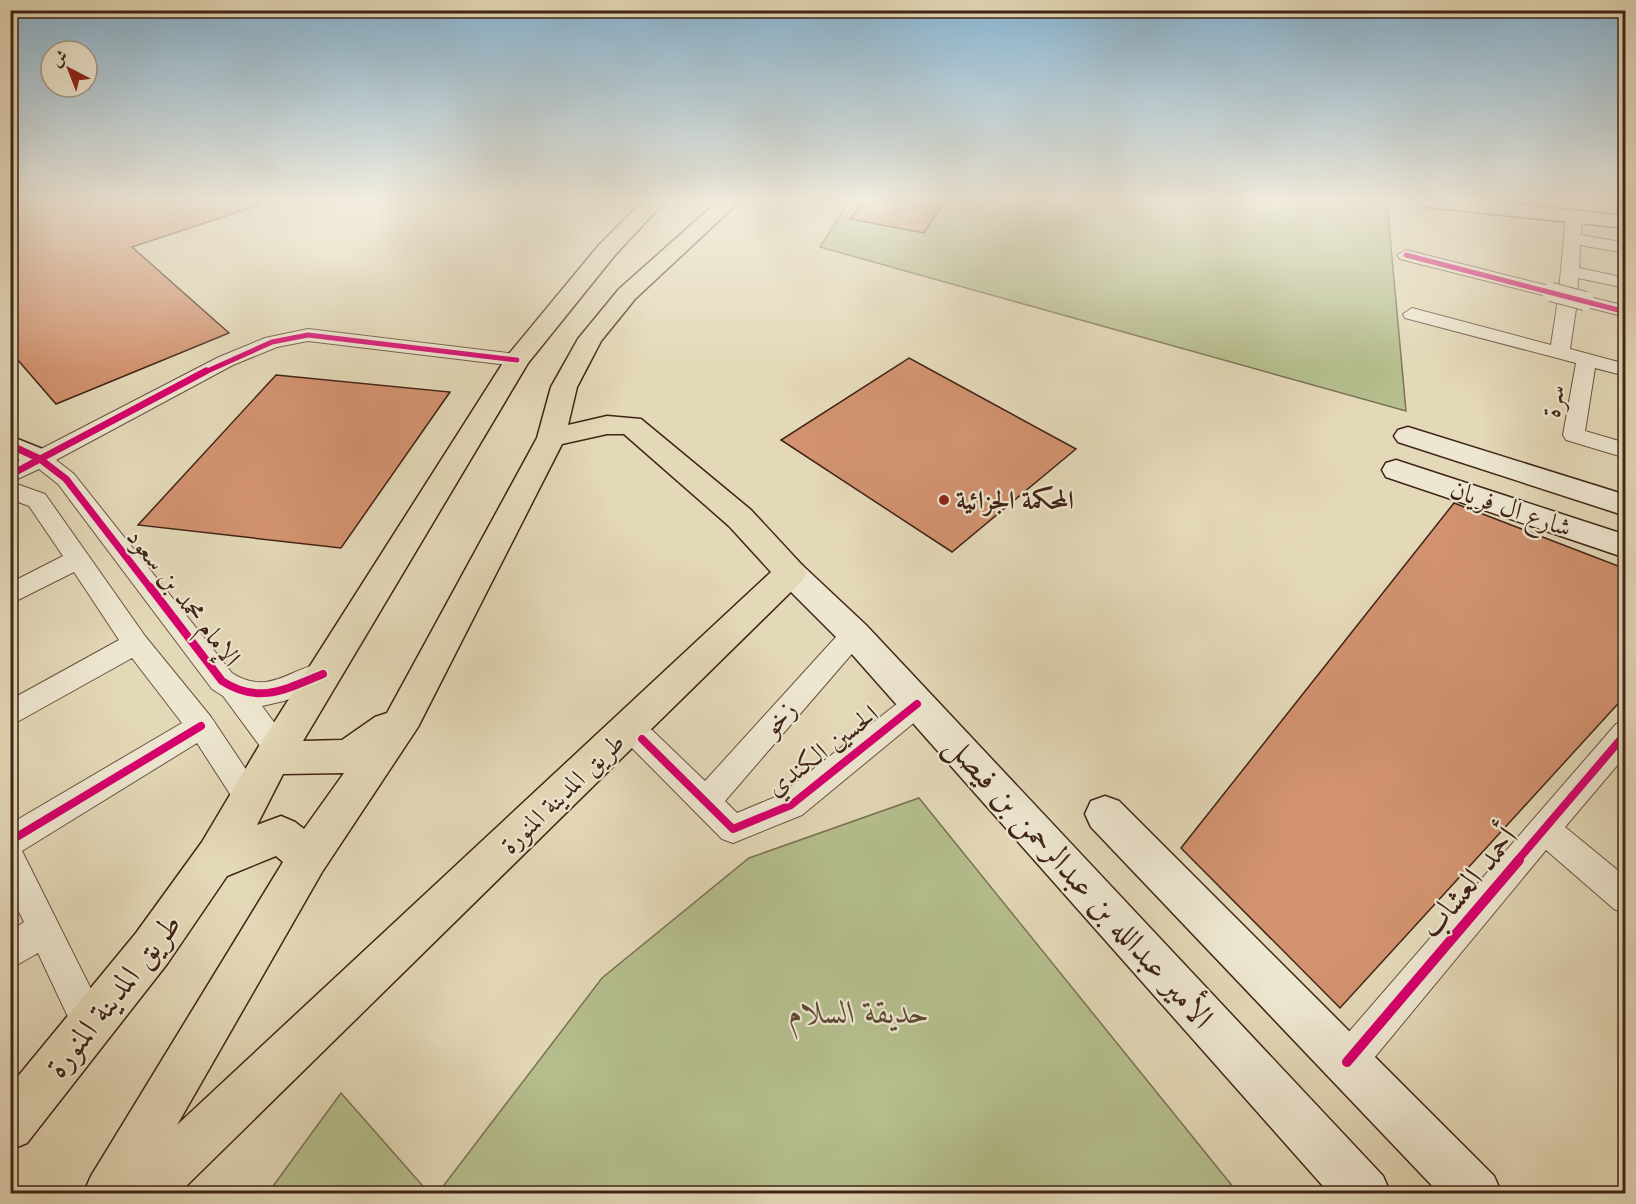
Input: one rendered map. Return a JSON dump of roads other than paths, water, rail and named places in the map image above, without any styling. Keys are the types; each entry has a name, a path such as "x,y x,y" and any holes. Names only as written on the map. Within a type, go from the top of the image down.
{"main road":[{"name":"طريق المدينة المنورة","path":"10,1126 90,1023 164,934 252,801 275,753 516,360 601,257"},
{"path":"109,1194 308,858 405,716 551,438 564,387 590,339 627,294 668,257"},
{"path":"551,438 607,424 630,425 740,518 791,573"},
{"name":"شارع ال فريان","path":"1408,436 1626,506"},
{"path":"10,445 40,459"},
{"name":"شارع ال فريان","path":"1396,470 1626,547"},
{"name":"طريق المدينة المنورة","path":"141,1194 791,573"},
{"name":"الأمير عبدالله بن عبدالرحمن بن فيصل","path":"791,573 854,634 1365,1194"},
{"path":"275,753 349,756 405,716"},
{"path":"1105,814 1476,1194"},
{"path":"213,861 281,835 308,858"}],"street":[{"path":"1415,257 1626,312"},
{"path":"1560,351 1571,257"},
{"path":"1570,271 1626,283"},
{"path":"1412,314 1626,370"},
{"path":"10,475 226,361 279,340 308,335 516,360"},
{"name":"سرة","path":"1587,358 1574,435 1626,451"},
{"name":"الإمام محمد بن سعود","path":"40,459 66,479 222,681 235,692 275,753"},
{"path":"10,490 37,500 136,643 201,726 252,801"},
{"path":"10,595 79,558"},
{"name":"زخو","path":"705,802 854,634"},
{"path":"10,714 136,643"},
{"name":"الإمام محمد بن سعود","path":"235,692 267,695 323,674"},
{"name":"الحسين الكندي","path":"642,739 733,829 791,805 917,704"},
{"path":"10,841 201,726"},
{"name":"أحمد العشاب","path":"1347,1062 1626,733"},
{"path":"1544,829 1626,898"},
{"path":"10,859 90,1023"},
{"path":"10,952 43,929"}],"place":[{"name":"المحكمة الجزائية","path":"944,500"}],"park label":[{"name":"حديقة السلام","path":"859,1012"}]}
